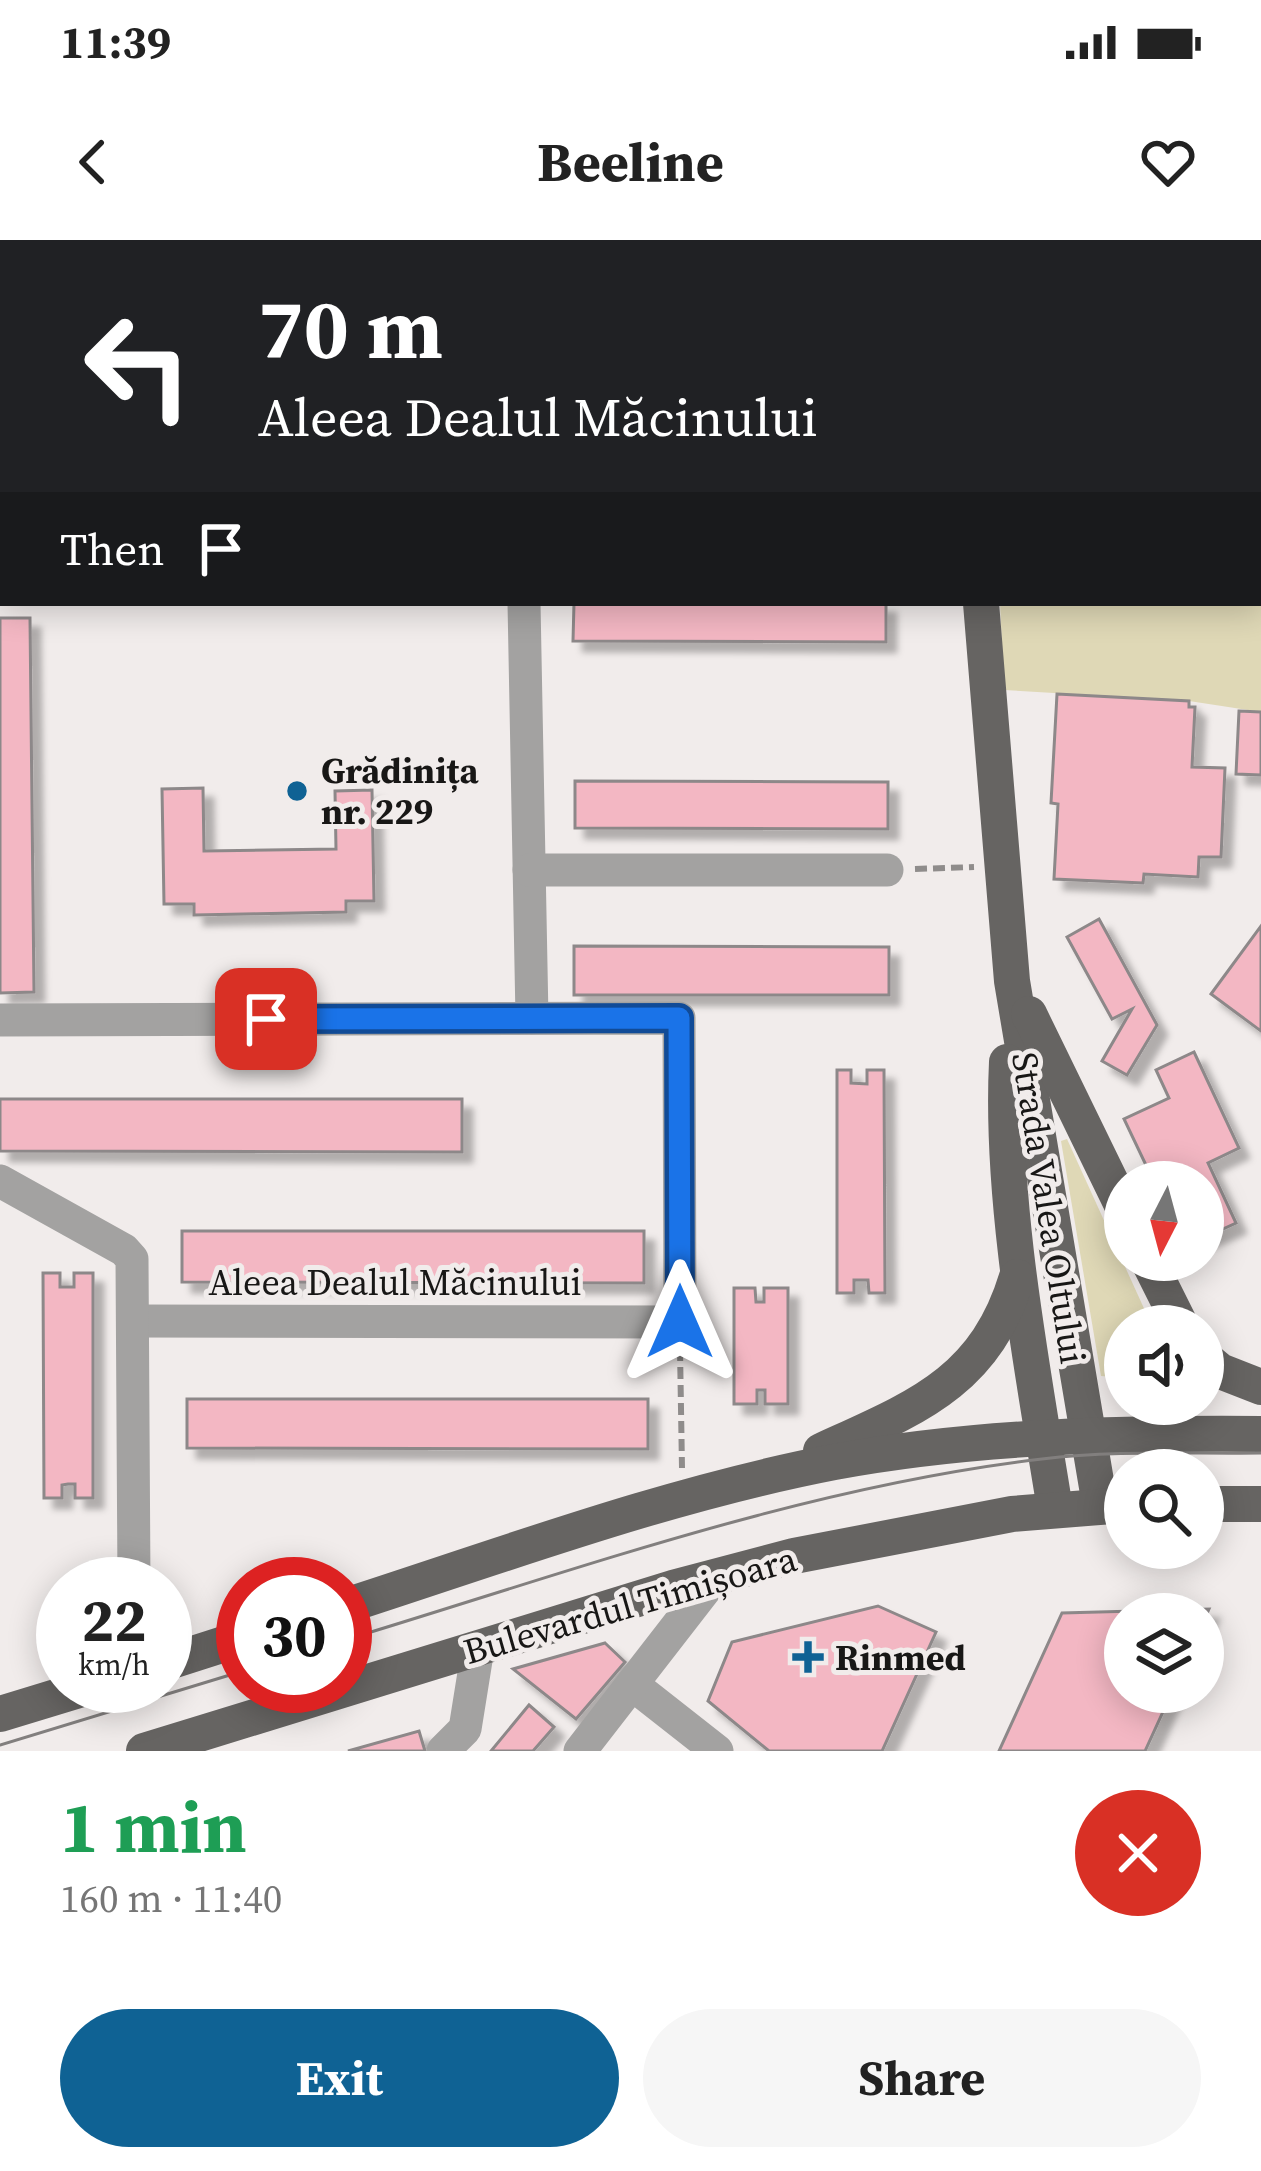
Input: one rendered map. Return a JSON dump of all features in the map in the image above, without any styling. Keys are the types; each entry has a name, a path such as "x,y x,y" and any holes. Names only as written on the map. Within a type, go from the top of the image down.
{"main road":[{"name":"Strada Valea Oltului","path":"981,606 1012,981 1087,1435 1104,1483"},
{"name":"Strada Valea Oltului","path":"1012,981 1007,1112 1020,1268 1055,1509"},
{"path":"1012,981 1104,1167"},
{"path":"762,1478 918,1404 975,1362 1001,1324 1020,1268"},
{"path":"1224,1373 1261,1387"},
{"path":"372,1597 683,1498 916,1449 1087,1435 1261,1434"},
{"path":"1224,1504 1261,1504"},
{"name":"Bulevardul Timișoara","path":"171,1748 716,1577 898,1534 1104,1506"},
{"path":"0,1714 36,1703"}],"street":[{"path":"524,606 532,1018"},
{"path":"530,870 887,870"},
{"path":"0,1020 679,1018 680,1322"},
{"path":"0,1181 124,1250 135,1270 134,1557"},
{"name":"Aleea Dealul Măcinului","path":"135,1321 680,1322"},
{"path":"580,1751 716,1577"},
{"path":"443,1751 465,1729 478,1648"},
{"path":"633,1685 717,1751"}],"path":[{"path":"887,870 1001,866"},
{"path":"680,1322 683,1498"}],"shaded area":[{"path":"1000,606 1261,606 1261,712 1189,701 1004,690"},
{"path":"1067,1139 1104,1220 1104,1281 1132,1281 1142,1305 1104,1305 1104,1376 1101,1376 1061,1141"}],"building":[{"path":"574,606 886,606 886,642 573,641"},
{"path":"0,618 30,618 34,992 0,993"},
{"path":"1057,694 1189,701 1189,707 1195,707 1192,767 1225,768 1221,857 1199,857 1198,877 1144,874 1143,883 1054,879 1058,804 1051,803"},
{"path":"1239,711 1261,712 1261,775 1236,774"},
{"path":"575,781 888,782 888,829 575,828"},
{"path":"203,788 204,851 336,849 335,791 372,790 374,901 346,901 346,912 194,915 194,904 164,904 162,789"},
{"path":"1099,919 1157,1025 1127,1075 1102,1061 1132,1009 1112,1019 1067,937"},
{"path":"1261,926 1261,1031 1211,994"},
{"path":"574,946 889,947 889,995 574,995"},
{"path":"1194,1052 1239,1148 1212,1161 1144,1161 1124,1119 1169,1098 1156,1070"},
{"path":"837,1070 851,1070 851,1083 867,1084 867,1070 884,1070 885,1293 869,1293 868,1280 854,1280 854,1293 837,1293"},
{"path":"0,1099 462,1099 462,1152 0,1151"},
{"path":"1224,1197 1236,1223 1224,1228"},
{"path":"182,1231 644,1231 644,1283 182,1282"},
{"path":"43,1273 60,1273 60,1287 74,1287 74,1273 93,1273 93,1498 75,1498 75,1484 68,1484 62,1485 62,1498 44,1498"},
{"path":"734,1288 755,1288 756,1302 764,1302 764,1288 788,1288 788,1404 765,1404 765,1390 757,1390 757,1404 734,1404"},
{"path":"187,1399 648,1399 648,1449 187,1448"},
{"path":"878,1606 936,1632 882,1751 769,1751 708,1701 732,1642"},
{"path":"1104,1612 1104,1713 1162,1713 1145,1751 999,1751 1062,1613"},
{"path":"605,1643 625,1662 576,1719 513,1669"},
{"path":"529,1705 554,1727 533,1751 491,1751"},
{"path":"419,1731 425,1751 348,1751"}],"tram line":[{"path":"372,1632 690,1534 865,1489 1069,1456 1261,1453"},
{"path":"0,1745 216,1679"}],"place":[{"name":"Grădinița nr. 229","path":"297,791"},
{"name":"Rinmed","path":"808,1657"}],"route":[{"path":"266,1019 679,1018 680,1322"}]}
